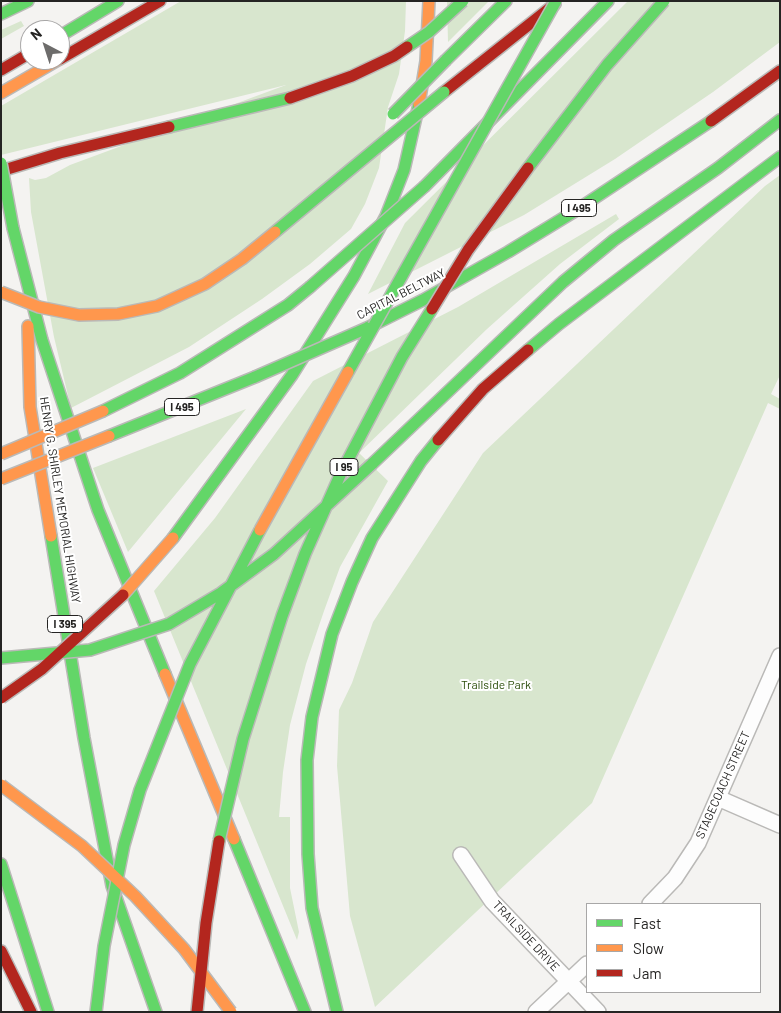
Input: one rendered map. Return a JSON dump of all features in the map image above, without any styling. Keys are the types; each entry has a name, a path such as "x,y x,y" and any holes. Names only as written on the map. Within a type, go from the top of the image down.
{"highway":[{"path":"1,14 28,1"},
{"path":"70,30 118,1"},
{"path":"70,53 160,1"},
{"path":"1,698 42,669 110,609 146,572 292,375 354,276 386,216 404,170 418,112 426,61 429,1"},
{"path":"1,171 60,153 290,98 352,76 394,56 429,32 463,1"},
{"path":"383,124 506,1"},
{"path":"1,292 39,307 79,315 118,314 157,306 205,284 278,231 444,92 557,1"},
{"path":"96,1012 104,946 124,845 143,781 190,664 263,525 557,1"},
{"path":"1,454 104,410 180,373 280,310 310,287 425,186 608,1"},
{"name":"I 95","path":"197,1012 205,932 216,857 227,801 243,739 282,616 305,554 341,473 402,357 468,250 564,119 607,65 664,1"},
{"path":"1,70 20,59"},
{"path":"1,93 40,70"},
{"name":"CAPITAL BELTWAY","path":"1,479 255,377 367,328 423,300 566,216 716,118 780,71"},
{"path":"1,658 90,650 169,624 221,592 274,554 372,464 563,282 614,240 718,168 780,120"},
{"path":"278,231 369,138"},
{"path":"337,1012 312,908 308,854 307,760 312,717 332,634 352,582 372,538 421,461 449,425 483,389 559,324 780,157"},
{"name":"HENRY G. SHIRLEY MEMORIAL HIGHWAY","path":"1,163 29,334 30,406 84,738 112,886 156,1012"},
{"path":"13,228 45,349 98,510 306,1012"},
{"path":"1,785 82,846 135,896 184,948 231,1012"},
{"path":"1,864 48,1012"},
{"path":"1,951 31,1012"}],"street":[{"name":"STAGECOACH STREET","path":"651,903 687,861 718,798 780,656"},
{"path":"718,798 780,825"},
{"name":"TRAILSIDE DRIVE","path":"461,855 492,901 598,1012"},
{"path":"536,1012 586,965"}],"green space":[{"path":"181,1 406,1 405,31 399,74 388,107 379,168 365,204 351,229 310,264 262,299 189,347 71,408 54,337 31,212 29,178 35,180 46,178 70,165 286,85 1,155 1,106 63,70 70,70 70,66"},
{"path":"447,1 489,1 448,42"},
{"path":"628,1 780,1 780,42 713,92 615,159 524,215 368,294 405,223"},
{"path":"20,21 20,28 1,39 1,30"},
{"name":"Trailside Park","path":"780,175 780,375 771,394 780,399 780,409 768,403 592,803 375,1007 350,916 337,766 339,710 352,683 373,622 483,453 765,186"},
{"path":"616,214 619,219 560,264 487,329 359,453 388,481 340,567 324,611 306,664 290,725 283,772 279,817 290,817 290,888 299,932 297,940 154,591 215,518 313,381 458,307"},
{"path":"246,409 128,552 93,468"}],"traffic: fast":[{"path":"1,14 28,1"},
{"path":"70,30 118,1"},
{"path":"407,47 429,32 463,1"},
{"path":"446,60 506,1"},
{"path":"348,372 556,1"},
{"path":"425,186 608,1"},
{"path":"528,168 607,65 664,1"},
{"path":"393,114 446,60"},
{"path":"275,232 444,92"},
{"path":"169,127 290,98"},
{"path":"173,538 292,375 354,276 386,216 404,170 419,104"},
{"path":"372,464 563,282 614,240 718,168 780,120"},
{"path":"367,328 423,300 508,252 575,211 711,121"},
{"path":"528,350 559,324 780,157"},
{"path":"1,163 13,228"},
{"path":"310,287 425,186"},
{"path":"13,228 42,340 98,510 165,674"},
{"path":"103,411 180,373 288,305 310,287"},
{"path":"219,841 243,739 282,616 305,554 341,473 402,357 432,309"},
{"path":"255,377 367,328"},
{"path":"109,436 255,377"},
{"path":"337,1012 312,908 308,854 307,760 312,717 332,634 352,582 372,538 421,461 438,440"},
{"path":"1,658 90,650 169,624 221,593 274,554 372,464"},
{"path":"96,1012 104,946 124,845 140,790 190,664 260,530"},
{"path":"51,536 84,738 112,886 156,1012"},
{"path":"234,839 305,1012"},
{"path":"1,864 48,1012"}],"traffic: slow":[{"path":"419,104 426,61 429,1"},
{"path":"1,93 41,70"},
{"path":"1,292 39,307 79,315 118,314 157,306 205,284 242,259 275,232"},
{"path":"28,326 30,407 51,536"},
{"path":"260,530 348,372"},
{"path":"1,454 103,411"},
{"path":"1,479 109,436"},
{"path":"123,595 173,538"},
{"path":"165,674 234,839"},
{"path":"1,785 82,846 135,896 184,949 231,1012"}],"traffic: jam":[{"path":"70,53 160,1"},
{"path":"444,92 555,4"},
{"path":"290,98 352,76 394,56 407,47"},
{"path":"1,70 20,59"},
{"path":"711,121 780,71"},
{"path":"1,171 60,153 169,127"},
{"path":"432,309 468,250 528,168"},
{"path":"438,440 483,389 528,350"},
{"path":"1,698 42,669 123,595"},
{"path":"197,1012 206,923 219,841"},
{"path":"1,951 31,1012"}]}
